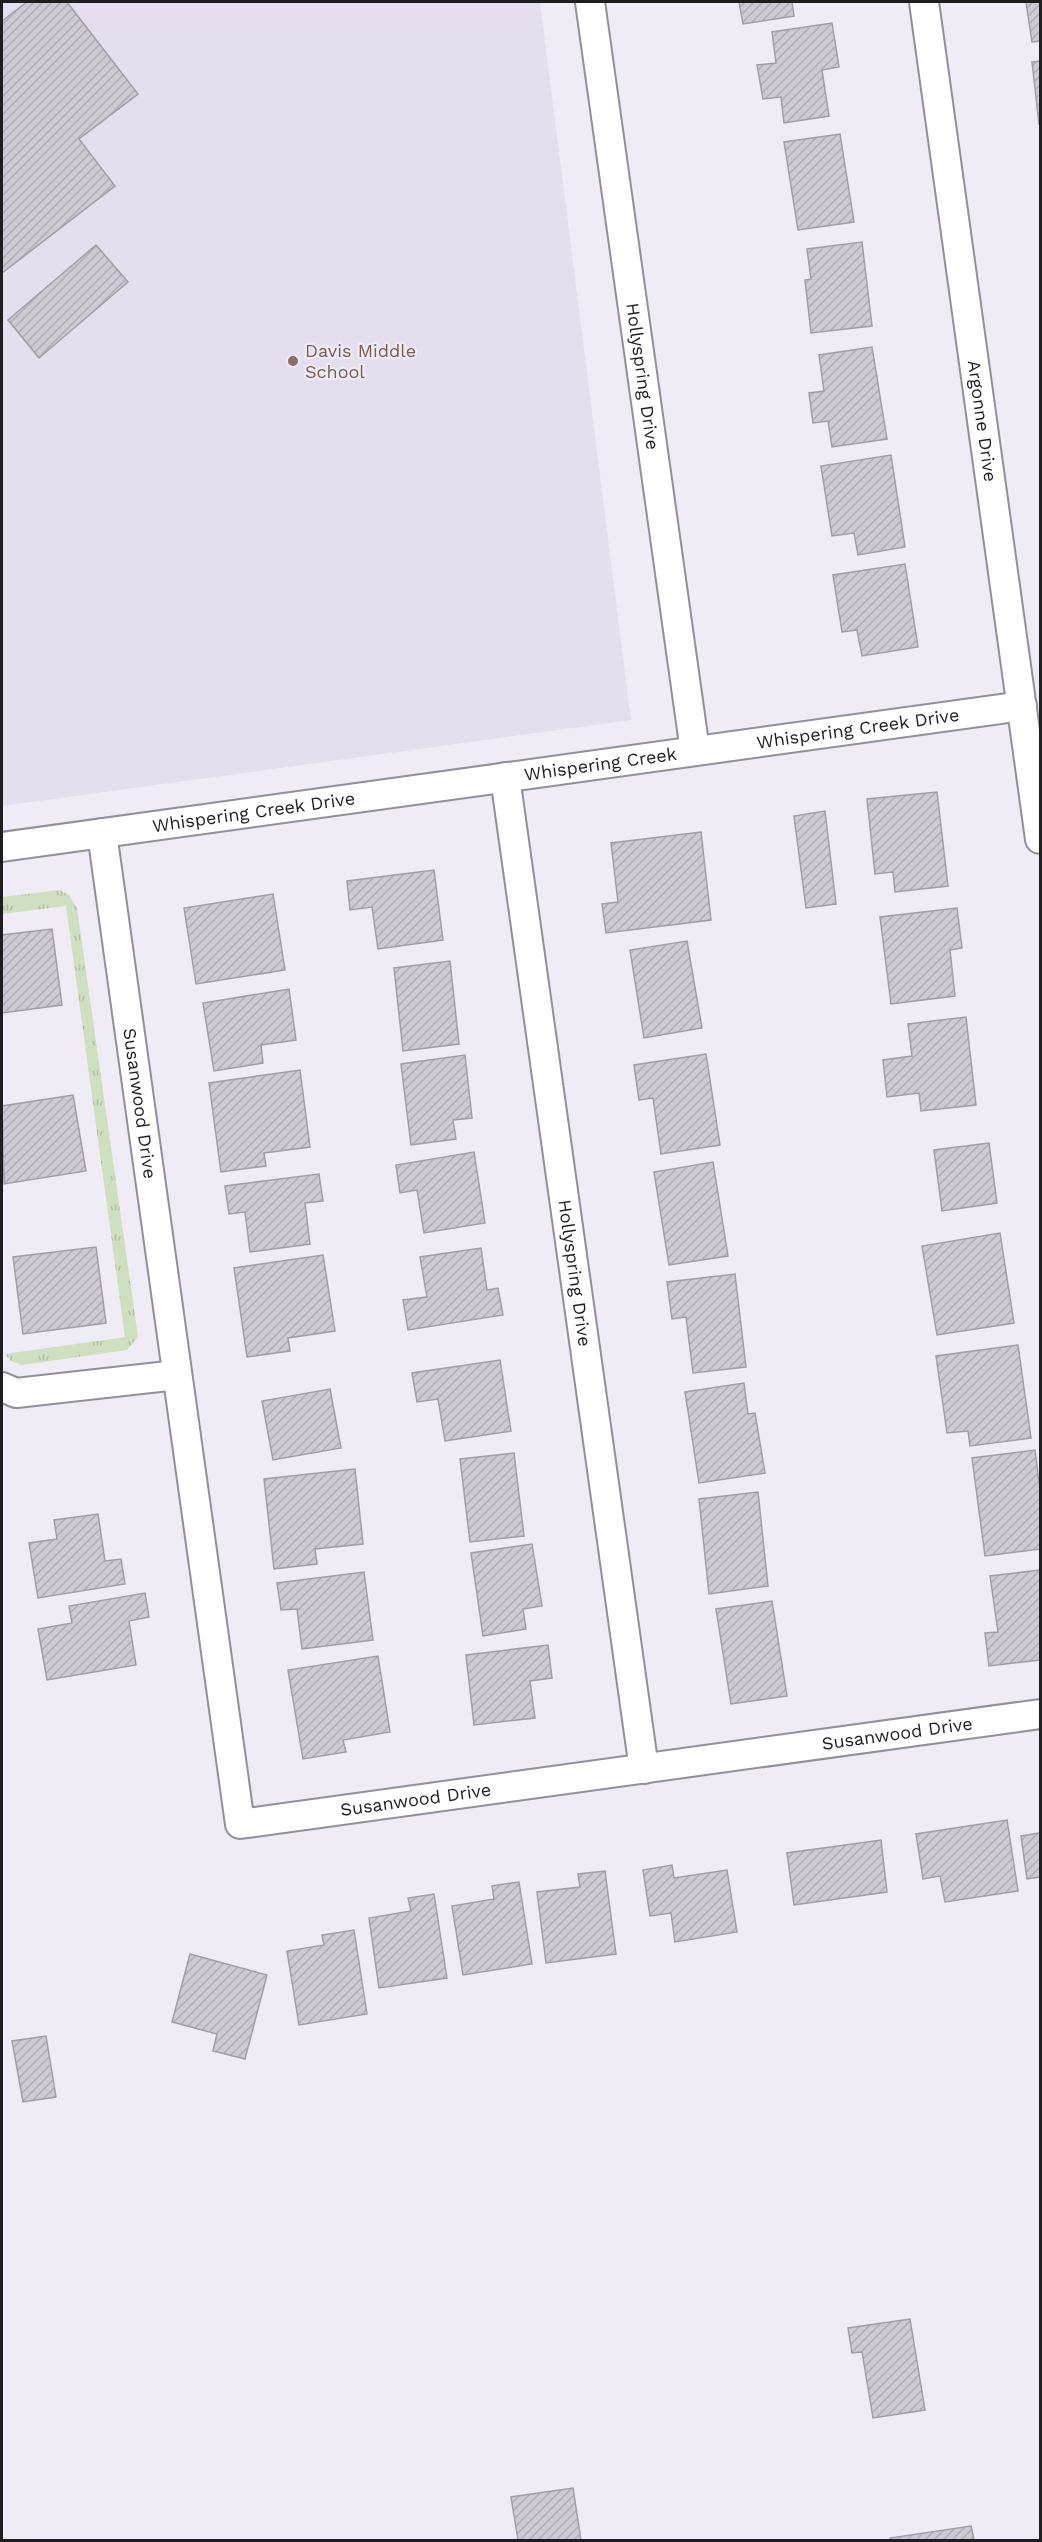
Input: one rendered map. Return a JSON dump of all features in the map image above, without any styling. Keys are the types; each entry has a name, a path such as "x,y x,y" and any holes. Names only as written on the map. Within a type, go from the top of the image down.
{"street":[{"name":"Hollyspring Drive","path":"590,2 695,751"},
{"name":"Argonne Drive","path":"924,2 1041,839"},
{"name":"Whispering Creek Drive","path":"695,751 1022,706"},
{"name":"Whispering Creek","path":"505,777 695,751"},
{"name":"Hollyspring Drive","path":"505,777 644,1769"},
{"name":"Whispering Creek Drive","path":"2,847 505,777"},
{"name":"Susanwood Drive","path":"102,833 240,1824 1041,1714"},
{"path":"2,1387 16,1393 177,1375"}],"shaded area":[{"name":"Davis Middle School","path":"2,2 540,2 631,720 2,806"}],"green space":[{"path":"60,890 69,895 77,908 138,1337 127,1350 22,1365 11,1361 5,1354 125,1337 66,906 2,914 2,897"}],"building":[{"path":"27,2 67,2 138,94 79,139 115,186 2,273 2,21"},
{"path":"739,2 792,2 794,16 743,24"},
{"path":"1026,2 1040,2 1040,41 1032,42"},
{"path":"832,23 839,67 822,70 829,116 784,123 781,97 763,99 757,65 776,63 772,32"},
{"path":"1040,61 1040,124 1039,124 1032,62"},
{"path":"840,134 854,222 798,230 784,142"},
{"path":"862,242 872,326 811,333 805,280 811,279 807,249"},
{"path":"96,245 128,282 39,358 8,320"},
{"path":"872,347 887,439 832,447 828,421 813,423 809,393 824,391 819,355"},
{"path":"891,455 905,547 858,555 854,533 832,536 821,466"},
{"path":"905,564 918,647 862,656 857,630 842,632 833,575"},
{"path":"937,792 948,886 895,892 893,872 875,874 867,799"},
{"path":"825,811 836,904 806,908 794,816"},
{"path":"701,832 711,920 606,933 602,904 618,902 611,843"},
{"path":"434,870 443,940 378,949 372,907 350,910 347,881"},
{"path":"273,894 285,970 196,984 184,908"},
{"path":"957,908 962,948 950,950 955,996 891,1004 880,917"},
{"path":"52,929 62,1005 2,1013 2,935"},
{"path":"687,941 702,1028 644,1038 630,950"},
{"path":"450,961 459,1044 403,1051 394,968"},
{"path":"289,989 296,1040 261,1045 263,1063 214,1071 203,1003"},
{"path":"966,1017 976,1105 921,1111 919,1093 887,1097 883,1060 912,1056 908,1024"},
{"path":"706,1054 720,1145 661,1154 653,1098 639,1100 634,1065"},
{"path":"465,1055 472,1118 453,1120 456,1139 411,1145 401,1064"},
{"path":"300,1070 310,1147 264,1153 266,1166 221,1172 209,1083"},
{"path":"73,1095 86,1171 4,1184 2,1106"},
{"path":"989,1143 997,1203 942,1211 934,1150"},
{"path":"474,1152 485,1223 424,1233 417,1190 400,1193 396,1165"},
{"path":"713,1162 728,1256 669,1265 654,1172"},
{"path":"319,1174 323,1201 305,1203 310,1244 250,1252 245,1212 229,1214 225,1186"},
{"path":"1000,1233 1014,1323 937,1335 922,1246"},
{"path":"96,1247 106,1323 23,1334 13,1257"},
{"path":"481,1248 487,1290 498,1288 503,1315 408,1330 403,1300 427,1297 420,1257"},
{"path":"323,1255 335,1331 288,1338 290,1351 247,1357 234,1268"},
{"path":"735,1274 746,1367 693,1373 686,1317 672,1319 667,1282"},
{"path":"1018,1345 1031,1438 970,1446 968,1431 947,1433 936,1356"},
{"path":"500,1360 511,1431 445,1441 438,1399 417,1402 412,1373"},
{"path":"744,1383 748,1414 755,1413 765,1473 699,1483 685,1392"},
{"path":"330,1389 341,1448 273,1460 262,1401"},
{"path":"1035,1450 1040,1491 1040,1549 985,1556 972,1458"},
{"path":"514,1453 524,1536 470,1542 460,1459"},
{"path":"355,1469 363,1544 315,1549 317,1564 274,1569 264,1479"},
{"path":"758,1492 768,1586 709,1594 699,1499"},
{"path":"98,1514 105,1561 121,1559 125,1584 38,1598 29,1543 57,1539 54,1520"},
{"path":"532,1544 542,1606 523,1609 526,1629 483,1636 471,1553"},
{"path":"1040,1570 1040,1660 989,1666 985,1633 998,1632 990,1576"},
{"path":"364,1572 373,1640 302,1649 297,1609 281,1610 277,1583"},
{"path":"145,1593 149,1617 129,1621 136,1665 47,1680 38,1629 72,1623 69,1606"},
{"path":"772,1601 787,1696 731,1704 716,1609"},
{"path":"548,1645 552,1678 530,1681 535,1718 474,1725 466,1655"},
{"path":"378,1656 390,1732 343,1740 346,1752 303,1759 288,1670"},
{"path":"1007,1820 1018,1891 945,1902 940,1876 923,1879 916,1834"},
{"path":"1040,1833 1040,1877 1027,1879 1021,1836"},
{"path":"881,1840 887,1892 794,1905 787,1853"},
{"path":"672,1865 674,1878 727,1870 737,1932 675,1942 671,1913 650,1916 643,1870"},
{"path":"605,1871 616,1954 546,1963 537,1892 580,1887 578,1874"},
{"path":"519,1882 532,1964 463,1975 452,1906 494,1899 492,1886"},
{"path":"434,1894 447,1978 379,1988 369,1918 411,1911 408,1898"},
{"path":"354,1930 367,2014 299,2025 287,1951 324,1945 322,1935"},
{"path":"190,1954 267,1975 245,2059 213,2051 217,2034 172,2022"},
{"path":"46,2036 56,2097 23,2102 12,2041"},
{"path":"910,2319 925,2410 873,2418 862,2352 852,2353 848,2328"},
{"path":"573,2488 581,2540 518,2540 511,2497"},
{"path":"971,2526 974,2540 891,2540 890,2538"}],"place":[{"name":"Davis Middle School","path":"293,361"}]}
